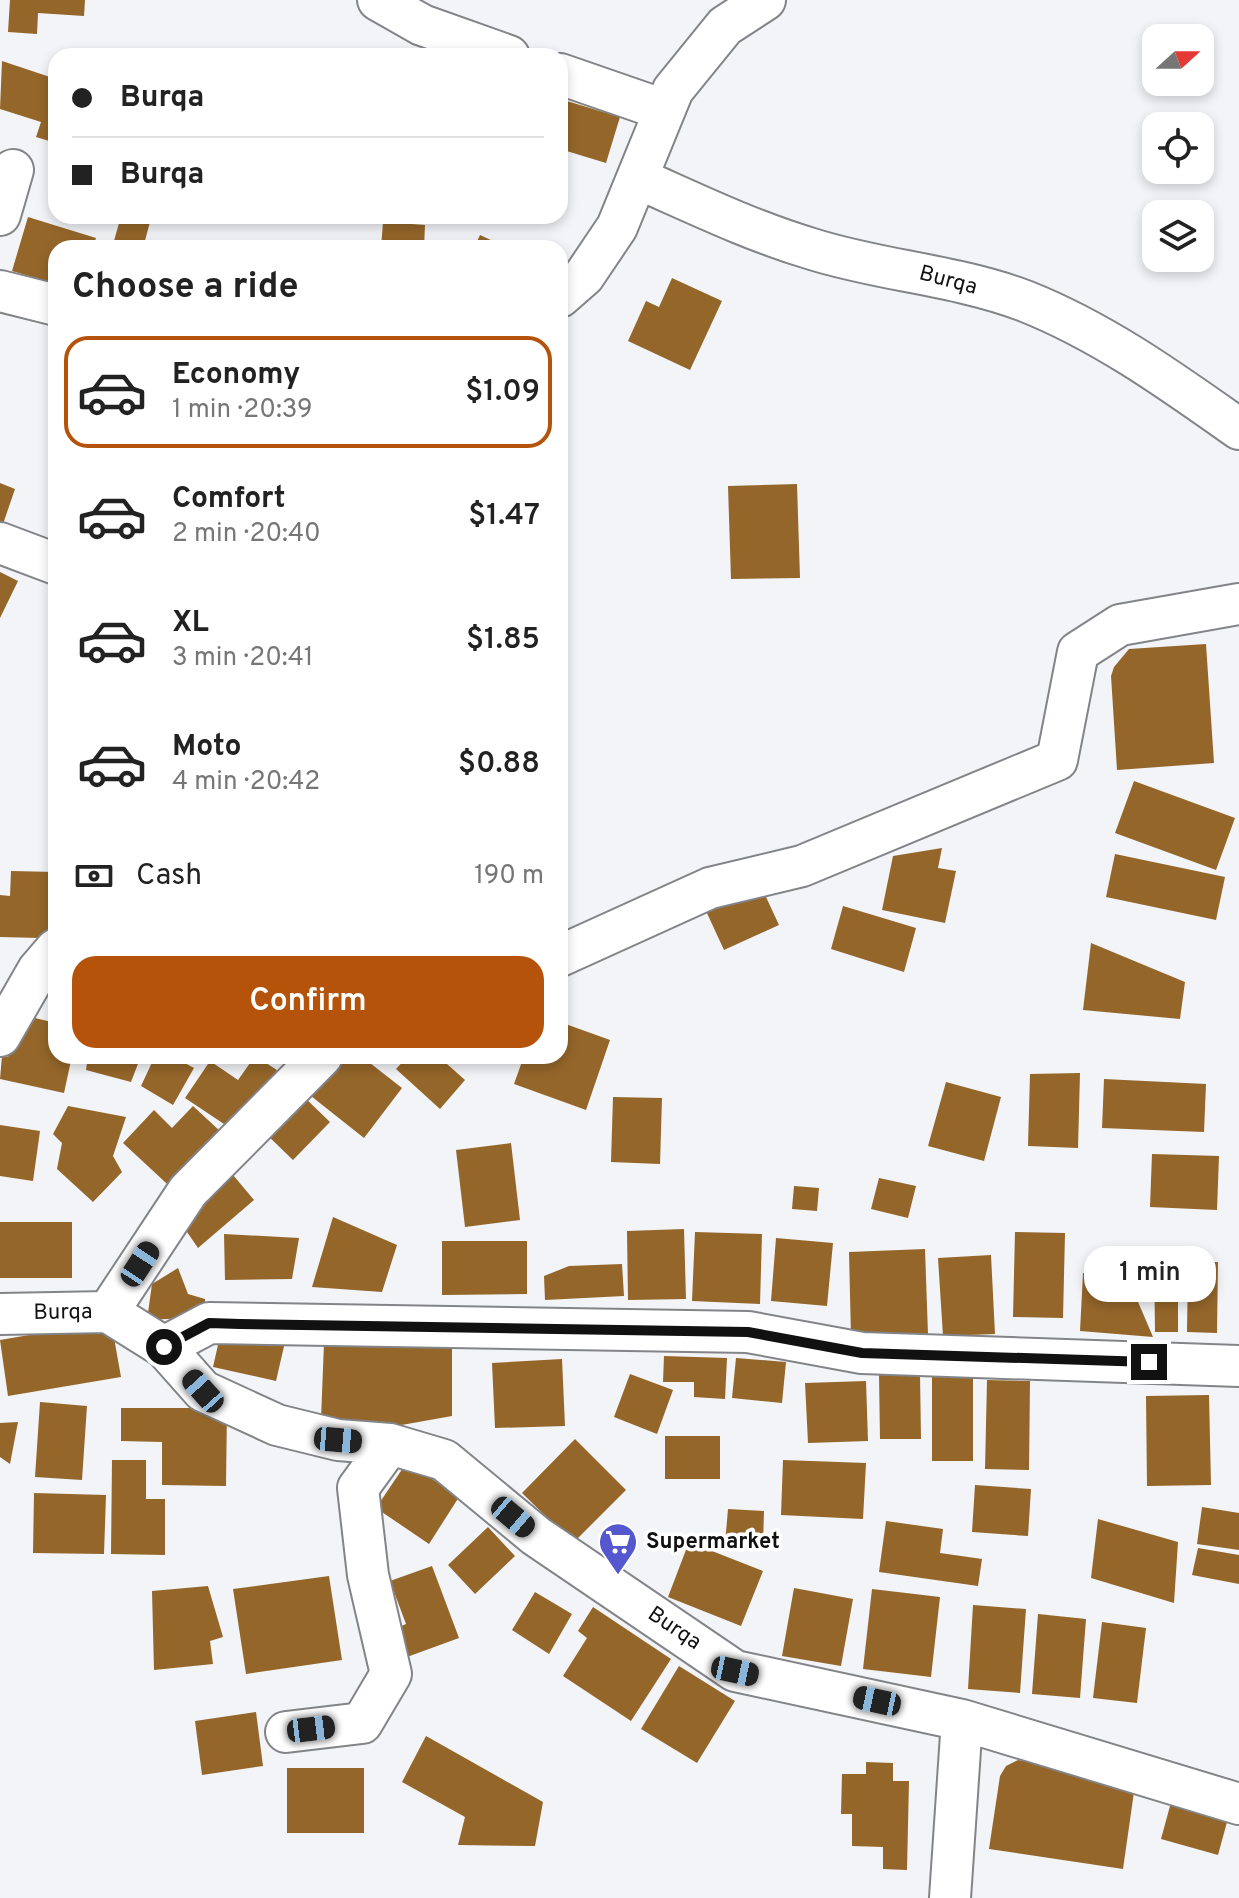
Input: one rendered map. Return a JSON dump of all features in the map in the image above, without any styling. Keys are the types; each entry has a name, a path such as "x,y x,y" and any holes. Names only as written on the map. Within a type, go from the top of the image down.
{"street":[{"path":"378,0 422,25 487,48"},
{"path":"568,290 584,276 617,227 673,90 725,26 765,0"},
{"path":"568,77 664,110"},
{"path":"0,215 13,170"},
{"name":"Burqa","path":"637,178 752,228 814,250 914,271 1024,301 1130,352 1239,429"},
{"path":"0,291 48,303"},
{"path":"0,543 48,561"},
{"path":"568,952 710,888 802,866 1057,760 1078,652 1120,625 1239,604"},
{"path":"0,1036 48,958"},
{"path":"108,1312 188,1191 314,1064"},
{"name":"Burqa","path":"0,1314 108,1312 164,1347 203,1391 277,1425 338,1440 390,1444 444,1460 536,1536 735,1671 962,1720 1239,1804"},
{"path":"164,1347 209,1323 717,1331 748,1332 862,1353 1239,1366"},
{"path":"286,1732 362,1723 391,1674 368,1575 358,1488 390,1444"},
{"path":"950,1898 962,1720"}],"building":[{"path":"10,0 85,0 84,16 38,13 37,34 8,32"},
{"path":"2,61 48,76 48,141 36,137 41,122 0,109"},
{"path":"568,101 620,117 606,163 568,151"},
{"path":"28,217 96,238 48,240 48,282 12,271"},
{"path":"119,224 149,224 145,240 114,240"},
{"path":"383,224 425,225 424,240 382,240"},
{"path":"672,278 722,301 690,370 628,341 646,301 659,307"},
{"path":"0,483 15,489 3,524 0,523"},
{"path":"797,484 800,578 731,579 728,486"},
{"path":"0,572 18,581 0,618"},
{"path":"1206,644 1214,763 1117,770 1111,676 1114,667 1129,649"},
{"path":"1134,781 1235,818 1216,870 1115,833"},
{"path":"942,848 938,868 956,871 945,923 882,910 893,856"},
{"path":"1115,854 1225,877 1216,920 1106,897"},
{"path":"11,871 48,872 48,929 39,938 0,937 0,895 10,896"},
{"path":"761,886 779,925 724,950 706,911"},
{"path":"843,906 916,928 904,972 831,949"},
{"path":"1091,943 1185,982 1180,1019 1083,1010"},
{"path":"18,1014 48,1021 48,1064 70,1064 64,1093 0,1079 2,1056 8,1057"},
{"path":"568,1025 610,1040 586,1110 514,1084 521,1064 568,1064"},
{"path":"87,1064 138,1064 131,1082 86,1070"},
{"path":"151,1064 187,1064 194,1068 173,1105 141,1086"},
{"path":"208,1064 214,1064 238,1080 249,1064 268,1064 277,1070 236,1132 185,1098"},
{"path":"335,1064 371,1064 402,1088 364,1138 311,1096"},
{"path":"401,1064 447,1064 465,1080 440,1109 396,1069"},
{"path":"1080,1073 1078,1148 1028,1146 1030,1074"},
{"path":"1104,1079 1206,1084 1204,1132 1102,1128"},
{"path":"946,1082 1001,1097 984,1161 928,1146"},
{"path":"302,1095 330,1122 293,1160 265,1133"},
{"path":"613,1097 662,1098 660,1164 611,1162"},
{"path":"68,1106 126,1117 113,1156 122,1172 93,1202 57,1169 62,1143 53,1134"},
{"path":"193,1106 221,1132 179,1195 123,1143 154,1110 172,1128"},
{"path":"0,1125 40,1131 33,1181 0,1176"},
{"path":"511,1143 520,1220 465,1227 456,1150"},
{"path":"1152,1154 1219,1156 1217,1210 1150,1207"},
{"path":"223,1163 254,1200 198,1248 185,1229"},
{"path":"879,1178 916,1186 908,1218 871,1209"},
{"path":"794,1186 819,1188 817,1211 792,1209"},
{"path":"333,1217 397,1245 382,1292 312,1287"},
{"path":"0,1222 72,1222 72,1278 0,1278"},
{"path":"684,1229 686,1299 628,1300 627,1231"},
{"path":"695,1232 762,1234 760,1304 692,1301"},
{"path":"1015,1232 1065,1233 1063,1318 1013,1317"},
{"path":"224,1234 299,1238 292,1279 225,1280"},
{"path":"776,1238 833,1243 827,1306 771,1301"},
{"path":"442,1241 527,1241 527,1294 442,1295"},
{"path":"925,1249 928,1334 851,1337 849,1252"},
{"path":"1154,1254 1178,1254 1178,1332 1155,1332"},
{"path":"991,1255 995,1334 943,1336 938,1258"},
{"path":"1188,1262 1218,1262 1217,1333 1187,1332"},
{"path":"622,1264 624,1296 545,1300 544,1276 569,1266"},
{"path":"178,1268 188,1294 205,1299 206,1317 147,1320 152,1284"},
{"path":"1083,1273 1127,1276 1153,1337 1080,1331"},
{"path":"111,1321 121,1377 8,1396 0,1340"},
{"path":"222,1327 285,1342 276,1381 213,1367"},
{"path":"324,1343 452,1344 452,1416 396,1426 321,1419"},
{"path":"664,1356 727,1358 725,1399 694,1397 694,1382 663,1382"},
{"path":"736,1358 786,1362 782,1403 732,1398"},
{"path":"562,1359 565,1426 495,1428 492,1363"},
{"path":"630,1374 673,1390 657,1434 614,1417"},
{"path":"920,1374 921,1439 880,1439 879,1375"},
{"path":"932,1376 973,1376 973,1461 932,1461"},
{"path":"987,1380 1030,1381 1029,1470 985,1469"},
{"path":"866,1381 868,1441 808,1443 805,1383"},
{"path":"1209,1395 1211,1485 1147,1486 1146,1396"},
{"path":"40,1402 87,1406 82,1480 35,1477"},
{"path":"121,1408 227,1408 226,1486 162,1485 162,1442 121,1441"},
{"path":"18,1422 10,1464 0,1457 0,1423"},
{"path":"665,1436 720,1436 720,1479 665,1479"},
{"path":"575,1439 626,1490 573,1543 522,1493"},
{"path":"112,1460 146,1460 146,1499 165,1499 165,1555 111,1554"},
{"path":"783,1460 866,1463 863,1519 781,1515"},
{"path":"407,1462 459,1497 429,1544 376,1508"},
{"path":"975,1485 1031,1489 1028,1536 972,1532"},
{"path":"34,1493 106,1495 104,1554 33,1553"},
{"path":"1202,1507 1239,1513 1239,1550 1197,1544"},
{"path":"728,1509 764,1511 763,1546 725,1544"},
{"path":"1098,1519 1178,1542 1174,1603 1091,1578"},
{"path":"886,1521 943,1529 940,1553 982,1559 978,1586 879,1572"},
{"path":"488,1527 515,1556 475,1594 448,1565"},
{"path":"689,1542 763,1571 741,1626 668,1597"},
{"path":"1198,1548 1239,1555 1239,1584 1192,1575"},
{"path":"432,1566 459,1638 407,1657 397,1628 406,1624 390,1581"},
{"path":"329,1576 342,1660 246,1674 233,1589"},
{"path":"208,1586 223,1637 210,1641 213,1664 154,1670 152,1591"},
{"path":"794,1588 853,1599 841,1666 782,1656"},
{"path":"872,1589 940,1597 931,1677 863,1669"},
{"path":"535,1592 572,1614 549,1654 512,1630"},
{"path":"973,1605 1026,1609 1020,1693 968,1689"},
{"path":"593,1607 671,1659 631,1721 563,1676 587,1638 578,1631"},
{"path":"1038,1614 1086,1619 1080,1698 1032,1694"},
{"path":"1102,1622 1146,1628 1137,1703 1093,1698"},
{"path":"679,1666 735,1701 697,1763 641,1729"},
{"path":"256,1712 263,1766 202,1775 195,1721"},
{"path":"426,1736 543,1802 535,1846 458,1845 465,1817 402,1782"},
{"path":"1018,1760 1136,1778 1123,1869 989,1849 1000,1776 1006,1766"},
{"path":"866,1762 893,1763 893,1781 909,1781 907,1870 883,1869 883,1847 852,1846 852,1814 841,1814 842,1774 866,1774"},
{"path":"287,1768 364,1768 364,1833 287,1833"},
{"path":"1173,1795 1230,1811 1218,1855 1161,1839"}],"place":[{"name":"Supermarket","path":"618,1576"}],"route":[{"path":"164,1347 209,1323 748,1332 862,1353 1149,1362"}]}
